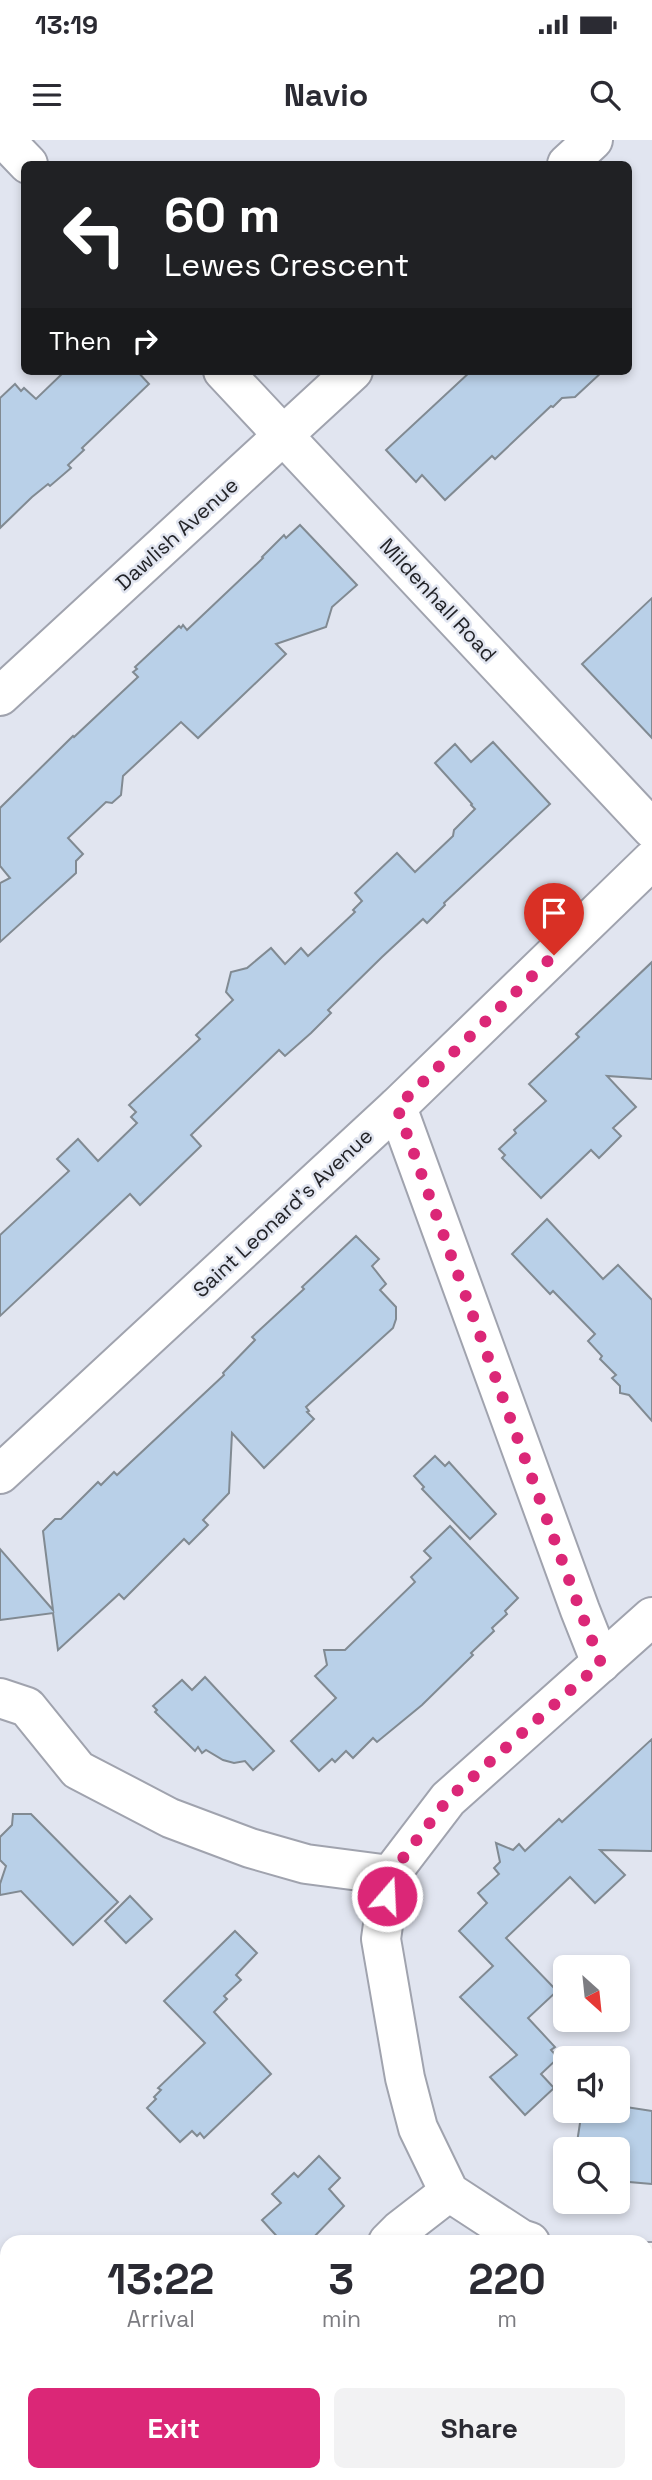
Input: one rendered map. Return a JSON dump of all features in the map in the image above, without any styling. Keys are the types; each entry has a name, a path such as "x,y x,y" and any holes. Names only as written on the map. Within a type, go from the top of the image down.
{"street":[{"path":"5,140 25,161"},
{"path":"570,161 593,140"},
{"name":"Mildenhall Road","path":"227,375 652,829"},
{"name":"Dawlish Avenue","path":"0,696 350,375"},
{"name":"Saint Leonard's Avenue","path":"0,1474 397,1107 652,860"},
{"path":"397,1107 601,1663"},
{"path":"515,2235 449,2192 418,2128 405,2078 381,1939 390,1875 448,1799 652,1616"},
{"path":"0,1698 27,1707 78,1770 170,1818 250,1848 306,1864 390,1875"},
{"path":"395,2235 449,2192"}],"building":[{"path":"61,375 141,375 149,384 82,448 84,450 68,465 71,468 32,497 0,528 0,398 15,384 21,391 24,388 36,399"},
{"path":"467,375 599,375 575,397 562,398 551,406 495,459 492,456 445,500 422,475 416,482 386,450"},
{"path":"300,525 357,585 332,607 326,627 276,644 286,654 198,738 181,722 123,776 121,795 112,803 106,802 68,838 83,854 76,861 76,873 0,942 0,883 10,878 0,866 0,808 138,677 133,672 137,669 135,667 179,626 181,628 183,625 187,630 284,535 286,538"},
{"path":"652,598 652,738 582,664"},
{"path":"493,742 550,804 444,903 427,923 423,919 382,957 328,1010 331,1013 311,1033 285,1056 279,1050 191,1135 201,1146 140,1205 130,1194 0,1316 0,1235 69,1171 57,1159 78,1139 98,1161 137,1123 131,1117 136,1112 129,1105 200,1039 196,1035 233,1000 226,992 231,972 247,968 271,948 285,964 301,948 308,956 355,912 353,910 362,901 355,893 397,853 415,872 453,836 454,830 475,809 435,763 455,744 471,762"},
{"path":"652,962 652,1079 607,1076 636,1107 613,1128 621,1136 599,1158 591,1150 541,1198 502,1158 505,1155 499,1149 516,1133 514,1130 546,1101 529,1084 579,1037 576,1034"},
{"path":"547,1219 603,1279 618,1265 652,1300 652,1421 629,1395 620,1393 620,1386 612,1378 616,1375 600,1359 602,1356 588,1341 595,1334 553,1291 550,1294 512,1254"},
{"path":"356,1236 379,1259 372,1266 386,1284 380,1290 396,1307 396,1319 393,1328 306,1407 314,1419 264,1468 232,1433 229,1493 203,1520 208,1525 189,1544 184,1539 124,1599 119,1594 58,1650 53,1613 0,1620 0,1549 53,1610 43,1531 55,1519 61,1519 98,1482 101,1485 114,1472 117,1475 224,1375 255,1340 252,1337"},
{"path":"435,1456 445,1466 449,1462 496,1514 470,1539 422,1489 424,1487 414,1476"},
{"path":"450,1526 518,1598 505,1611 507,1614 492,1628 494,1631 471,1653 473,1655 422,1705 377,1742 373,1738 353,1758 346,1751 335,1762 332,1759 319,1771 291,1741 336,1698 315,1676 327,1665 324,1650 345,1650 415,1582 411,1577 431,1558 424,1551"},
{"path":"205,1677 274,1751 253,1770 245,1761 234,1763 223,1760 206,1750 202,1753 198,1747 195,1751 155,1712 157,1710 153,1706 182,1680 192,1690"},
{"path":"652,1739 652,1851 600,1850 625,1875 595,1903 570,1877 506,1938 553,1987 553,1995 528,2018 554,2046 551,2050 553,2063 541,2074 553,2089 525,2115 490,2077 517,2055 460,1997 493,1966 459,1931 487,1903 478,1893 499,1874 494,1868 500,1862 496,1843 513,1850 519,1844 525,1851 559,1819 562,1822"},
{"path":"13,1814 31,1814 118,1902 73,1945 21,1891 0,1895 0,1884 6,1866 0,1860 0,1837 12,1825"},
{"path":"130,1896 152,1919 126,1943 105,1921"},
{"path":"235,1931 257,1953 236,1975 241,1980 224,1996 227,1999 214,2012 271,2074 204,2138 200,2133 197,2136 192,2131 180,2142 147,2108 161,2090 158,2088 205,2043 164,2001"},
{"path":"630,2108 652,2111 652,2184 630,2182 630,2137 578,2137 580,2123 630,2123"},
{"path":"319,2156 340,2178 329,2189 344,2206 316,2235 276,2235 262,2220 281,2203 272,2194 294,2173 298,2177"}],"route":[{"path":"387,1896 390,1875 448,1799 601,1663 397,1107 554,955"}]}
